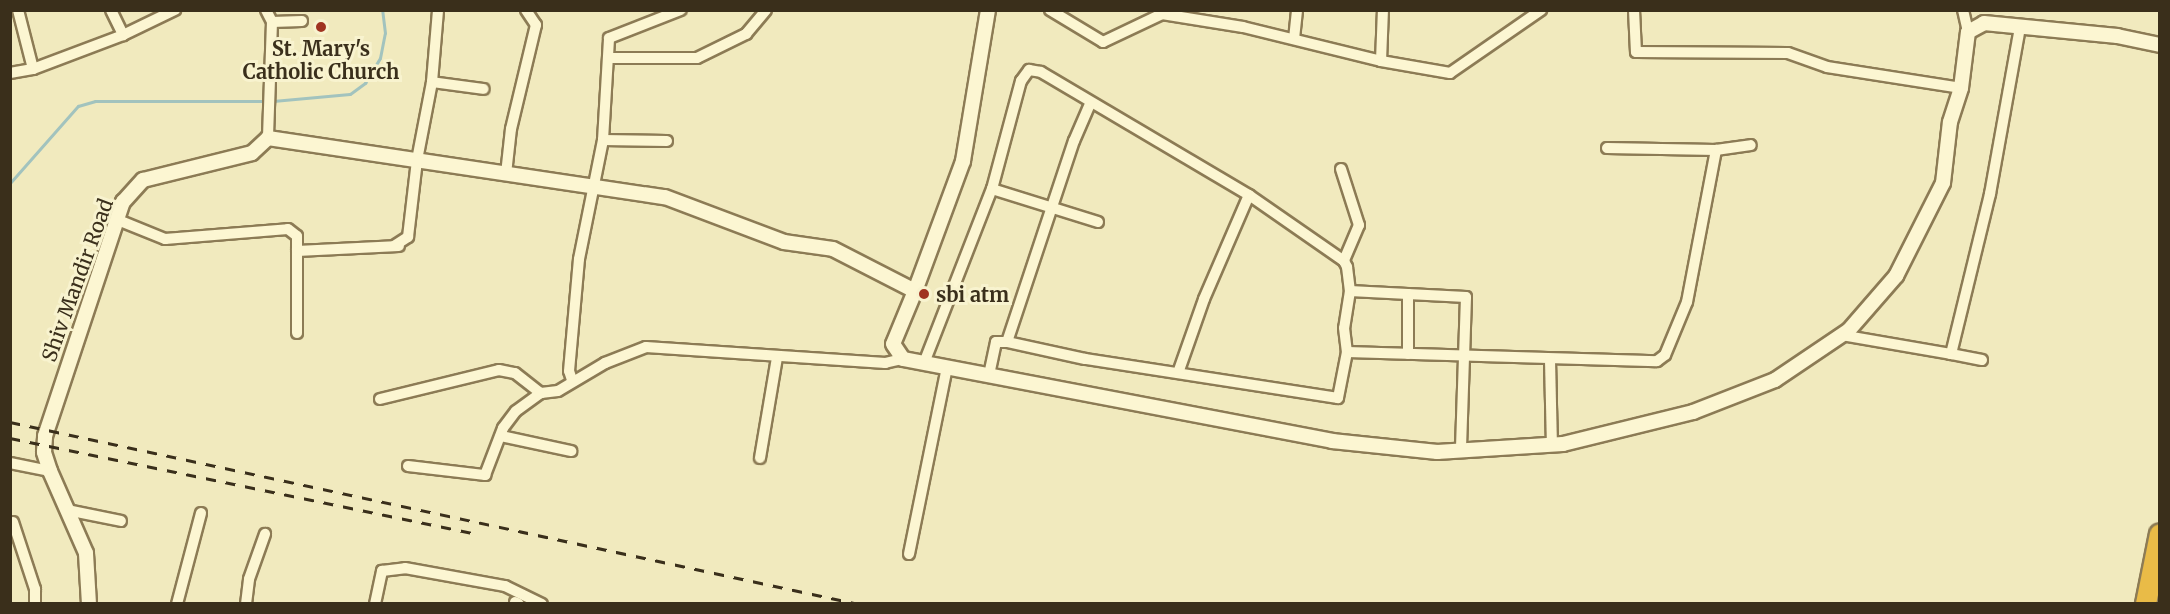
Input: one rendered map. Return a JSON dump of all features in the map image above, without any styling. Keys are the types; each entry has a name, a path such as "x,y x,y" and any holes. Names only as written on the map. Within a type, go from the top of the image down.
{"highway":[{"path":"2146,603 2160,534"}],"street":[{"path":"18,10 33,69"},
{"path":"111,10 123,35"},
{"path":"10,73 33,69 123,35 175,10"},
{"path":"266,10 272,22 268,138 665,197 784,242 832,249 915,291"},
{"path":"297,250 399,246 408,237 417,160 432,82 438,10"},
{"path":"506,174 511,129 536,25 526,10"},
{"path":"572,380 569,371 579,258 603,140 609,38 620,30 681,10"},
{"path":"608,58 698,58 746,34 766,10"},
{"path":"903,359 894,344 963,160 988,10"},
{"path":"1050,10 1103,42 1162,14 1294,39 1381,61 1450,73 1541,10"},
{"path":"1294,39 1297,10"},
{"path":"1381,61 1383,10"},
{"path":"1634,10 1636,52 1788,52 1827,67 1961,88"},
{"path":"408,466 485,475 501,436 516,411 541,393 558,391 572,380 646,347 885,363 903,359 1332,441 1437,452 1552,445 1693,412 1775,380 1841,335 1896,276 1943,183 1950,122 1961,88 1968,32 1963,10"},
{"path":"272,22 302,21"},
{"path":"1968,32 1984,23 2117,36 2160,45"},
{"path":"1951,354 1990,194 2020,27"},
{"path":"924,363 992,189 1021,81 1029,70 1041,72 1090,104 1249,195 1344,261"},
{"path":"432,82 484,90"},
{"path":"1007,342 1052,207 1090,104"},
{"name":"Shiv Mandir Road","path":"89,603 86,553 44,452 47,423 123,202 143,180 252,153 268,138"},
{"path":"603,140 667,141"},
{"path":"1606,148 1716,150 1751,146"},
{"path":"1347,352 1550,360 1657,361 1665,355 1687,302 1716,150"},
{"path":"989,375 996,342 1007,342 1178,373 1338,398 1347,352 1344,328 1350,291 1344,261 1359,225 1341,169"},
{"path":"992,189 1098,222"},
{"path":"1178,373 1204,299 1249,195"},
{"path":"118,220 165,239 288,230 297,236 297,333"},
{"path":"1350,291 1466,297 1466,356 1461,450"},
{"path":"1408,294 1408,354"},
{"path":"1841,335 1982,360"},
{"path":"760,458 777,357"},
{"path":"1550,360 1552,445"},
{"path":"909,554 947,368"},
{"path":"380,399 499,370 515,373 541,393"},
{"path":"501,436 571,451"},
{"path":"10,463 50,471"},
{"path":"67,510 121,520"},
{"path":"177,603 201,513"},
{"path":"13,522 35,589 35,603"},
{"path":"246,603 249,579 265,534"},
{"path":"375,603 382,571 405,568 505,586 542,603"}],"waterway":[{"path":"273,101 350,94 365,83 380,58 385,33 382,10"},
{"path":"10,183 78,106 95,101 266,101"}],"railway":[{"path":"10,422 859,604"},
{"path":"10,438 472,533"}],"place":[{"name":"St. Mary's Catholic Church","path":"321,27"},
{"name":"sbi atm","path":"924,294"}]}
